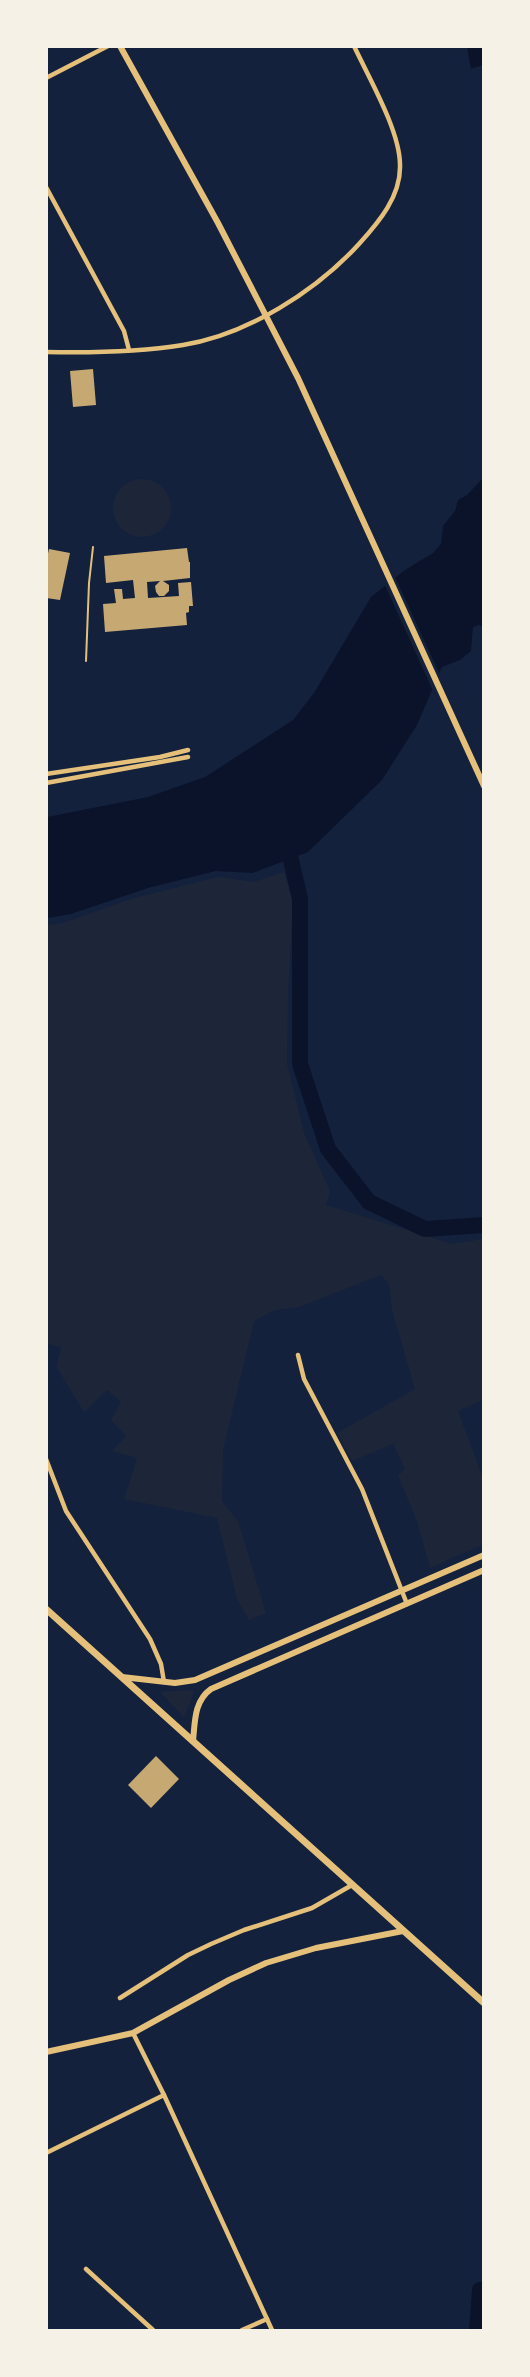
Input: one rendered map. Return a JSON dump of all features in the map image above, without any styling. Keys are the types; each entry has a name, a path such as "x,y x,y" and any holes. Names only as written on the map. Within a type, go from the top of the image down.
{"highway":[{"path":"46,1609 483,2004"}],"main road":[{"path":"120,46 267,315 332,450 483,786"},
{"path":"122,1677 186,1682 205,1676 483,1554"},
{"path":"193,1741 198,1707 201,1699 211,1689 483,1570"},
{"path":"205,1676 211,1689"},
{"path":"46,2052 133,2033 229,1980 266,1963 316,1948 404,1931"}],"street":[{"path":"46,78 108,46"},
{"path":"46,352 129,350 203,341 238,329 267,315 334,269 369,233 393,197 401,164 396,140 354,46"},
{"path":"46,187 124,331 129,350"},
{"path":"46,774 160,757 188,750"},
{"path":"46,783 188,757"},
{"path":"298,1355 304,1379 362,1489 407,1604"},
{"path":"46,1460 66,1511 150,1639 161,1664 164,1682"},
{"path":"120,1998 188,1955 244,1930 317,1906 352,1885"},
{"path":"133,2033 164,2095 272,2331"},
{"path":"46,2153 164,2095"},
{"path":"86,2269 153,2331"},
{"path":"242,2331 267,2319"}],"lane":[{"path":"86,661 93,547"}],"shaded area":[{"path":"467,47 483,47 483,65 471,69"},
{"path":"483,478 483,627 479,625 473,627 471,651 460,660 442,667 417,725 382,780 308,852 253,873 216,871 148,888 71,914 47,918 47,817 148,797 205,777 293,720 314,693 371,597 405,570 433,553 441,544 443,526 455,511 458,500 467,495"},
{"path":"136,479 148,479 163,487 171,502 171,514 163,529 148,537 136,537 121,529 113,514 113,502 121,487"},
{"path":"284,872 293,902 287,1064 304,1133 330,1191 326,1205 452,1244 483,1239 483,1400 458,1411 483,1478 484,1544 430,1568 417,1521 398,1476 405,1469 393,1444 352,1461 337,1433 415,1389 392,1310 389,1284 381,1275 299,1307 275,1310 254,1321 223,1450 222,1501 238,1521 266,1613 249,1620 237,1599 217,1518 124,1499 137,1458 112,1451 126,1436 111,1420 121,1402 107,1390 84,1412 56,1366 61,1348 47,1343 46,925 63,923 131,899 218,877 254,882"},
{"path":"194,1691 193,1695 184,1717 160,1692"}],"pier":[{"path":"395,577 441,677 434,693 384,583"}],"building":[{"path":"93,369 96,405 73,407 70,371"},
{"path":"187,548 190,578 163,581 169,585 169,591 164,596 159,596 156,592 155,586 160,581 147,582 148,598 179,596 178,583 191,582 193,606 189,606 189,612 186,613 187,625 105,632 103,604 116,603 114,589 122,589 123,599 135,598 133,580 106,583 104,556"},
{"path":"49,549 70,553 60,600 46,598 46,562"},
{"path":"156,1756 179,1779 151,1808 128,1785"}],"waterway":[{"path":"286,838 300,899 300,1064 328,1149 369,1202 425,1229 484,1225"},
{"path":"477,2330 480,2290 484,2289"}]}
